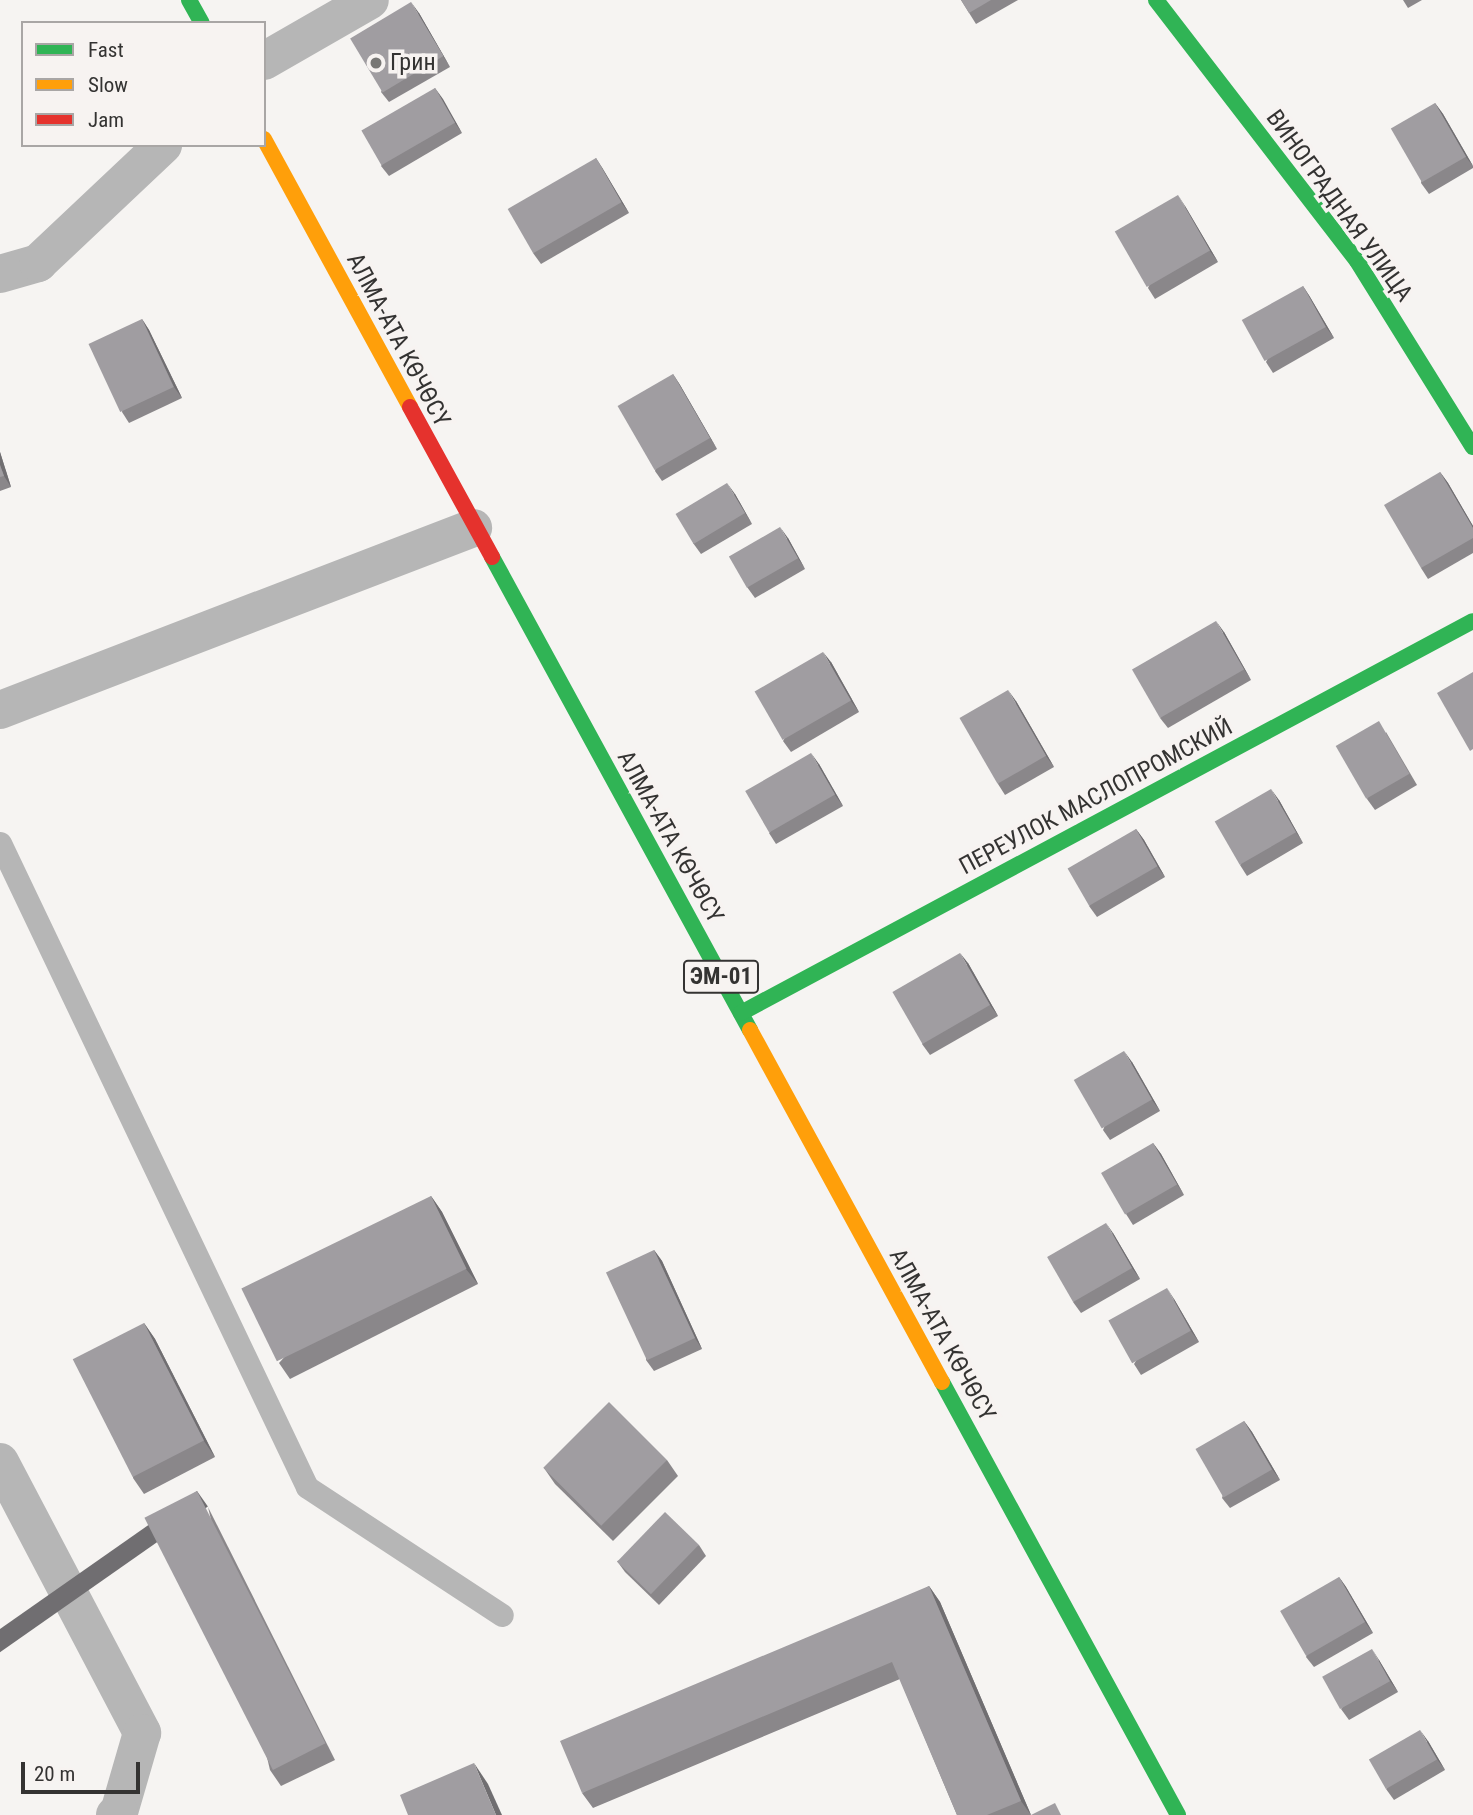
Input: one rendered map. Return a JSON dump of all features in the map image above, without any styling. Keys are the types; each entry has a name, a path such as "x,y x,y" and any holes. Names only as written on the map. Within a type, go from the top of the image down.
{"main road":[{"path":"190,0 201,21"},
{"name":"ВИНОГРАДНАЯ УЛИЦА","path":"1156,0 1357,261 1473,447"},
{"name":"АЛМА-АТА КӨЧӨСҮ","path":"266,143 473,527 1178,1815"},
{"name":"ПЕРЕУЛОК МАСЛОПРОМСКИЙ","path":"741,1013 1473,621"}],"street":[{"path":"266,60 370,0"},
{"path":"0,274 38,262 161,147"},
{"path":"0,710 473,527"},
{"path":"0,1462 142,1732 119,1812 115,1815"}],"lane":[{"path":"0,843 307,1487 502,1615"}],"building":[{"path":"961,0 991,0 969,13"},
{"path":"411,2 443,56 383,93 350,39"},
{"path":"435,88 455,123 381,165 361,130"},
{"path":"1435,103 1466,157 1422,182 1391,128"},
{"path":"596,158 622,202 533,253 508,209"},
{"path":"1178,195 1210,250 1147,287 1115,232"},
{"path":"1303,286 1326,327 1265,361 1242,320"},
{"path":"142,319 174,387 120,412 89,344"},
{"path":"673,374 710,438 655,470 618,406"},
{"path":"1440,472 1473,528 1473,538 1421,568 1384,505"},
{"path":"727,483 745,513 694,544 676,514"},
{"path":"780,527 798,558 747,588 729,556"},
{"path":"1216,621 1244,669 1160,718 1132,670"},
{"path":"823,652 851,700 783,740 755,692"},
{"path":"1473,672 1473,749 1470,751 1437,693"},
{"path":"1008,690 1046,756 998,784 960,718"},
{"path":"1379,721 1410,774 1366,799 1336,746"},
{"path":"811,753 835,795 769,833 745,791"},
{"path":"1271,789 1296,832 1240,865 1215,821"},
{"path":"1136,829 1158,866 1089,906 1068,868"},
{"path":"960,953 990,1005 922,1044 892,992"},
{"path":"1124,1051 1152,1099 1102,1128 1074,1080"},
{"path":"1153,1143 1177,1185 1125,1215 1101,1173"},
{"path":"431,1196 467,1269 277,1361 241,1288"},
{"path":"1106,1223 1132,1268 1073,1302 1047,1257"},
{"path":"654,1250 695,1338 647,1360 606,1272"},
{"path":"1167,1288 1191,1331 1132,1363 1108,1320"},
{"path":"144,1323 204,1441 133,1477 73,1359"},
{"path":"609,1402 667,1460 601,1526 543,1468"},
{"path":"1244,1421 1272,1469 1224,1497 1196,1449"},
{"path":"197,1491 325,1743 273,1770 144,1518"},
{"path":"665,1512 699,1545 651,1594 617,1562"},
{"path":"1339,1577 1365,1622 1306,1656 1280,1611"},
{"path":"929,1586 1021,1801 987,1815 957,1815 892,1662 582,1793 560,1741"},
{"path":"1372,1649 1390,1681 1340,1709 1322,1677"},
{"path":"1420,1730 1437,1759 1386,1789 1369,1759"},
{"path":"474,1763 496,1815 408,1815 400,1795"},
{"path":"1055,1803 1061,1815 1031,1815"}],"traffic: fast":[{"path":"189,0 201,21"},
{"path":"1156,0 1357,261 1473,447"},
{"path":"492,557 750,1030"},
{"path":"741,1013 1473,621"},
{"path":"942,1382 1178,1815"}],"traffic: slow":[{"path":"266,143 410,407"},
{"path":"750,1030 942,1382"}],"traffic: jam":[{"path":"410,407 492,557"}],"place":[{"name":"Грин","path":"376,63"}]}
